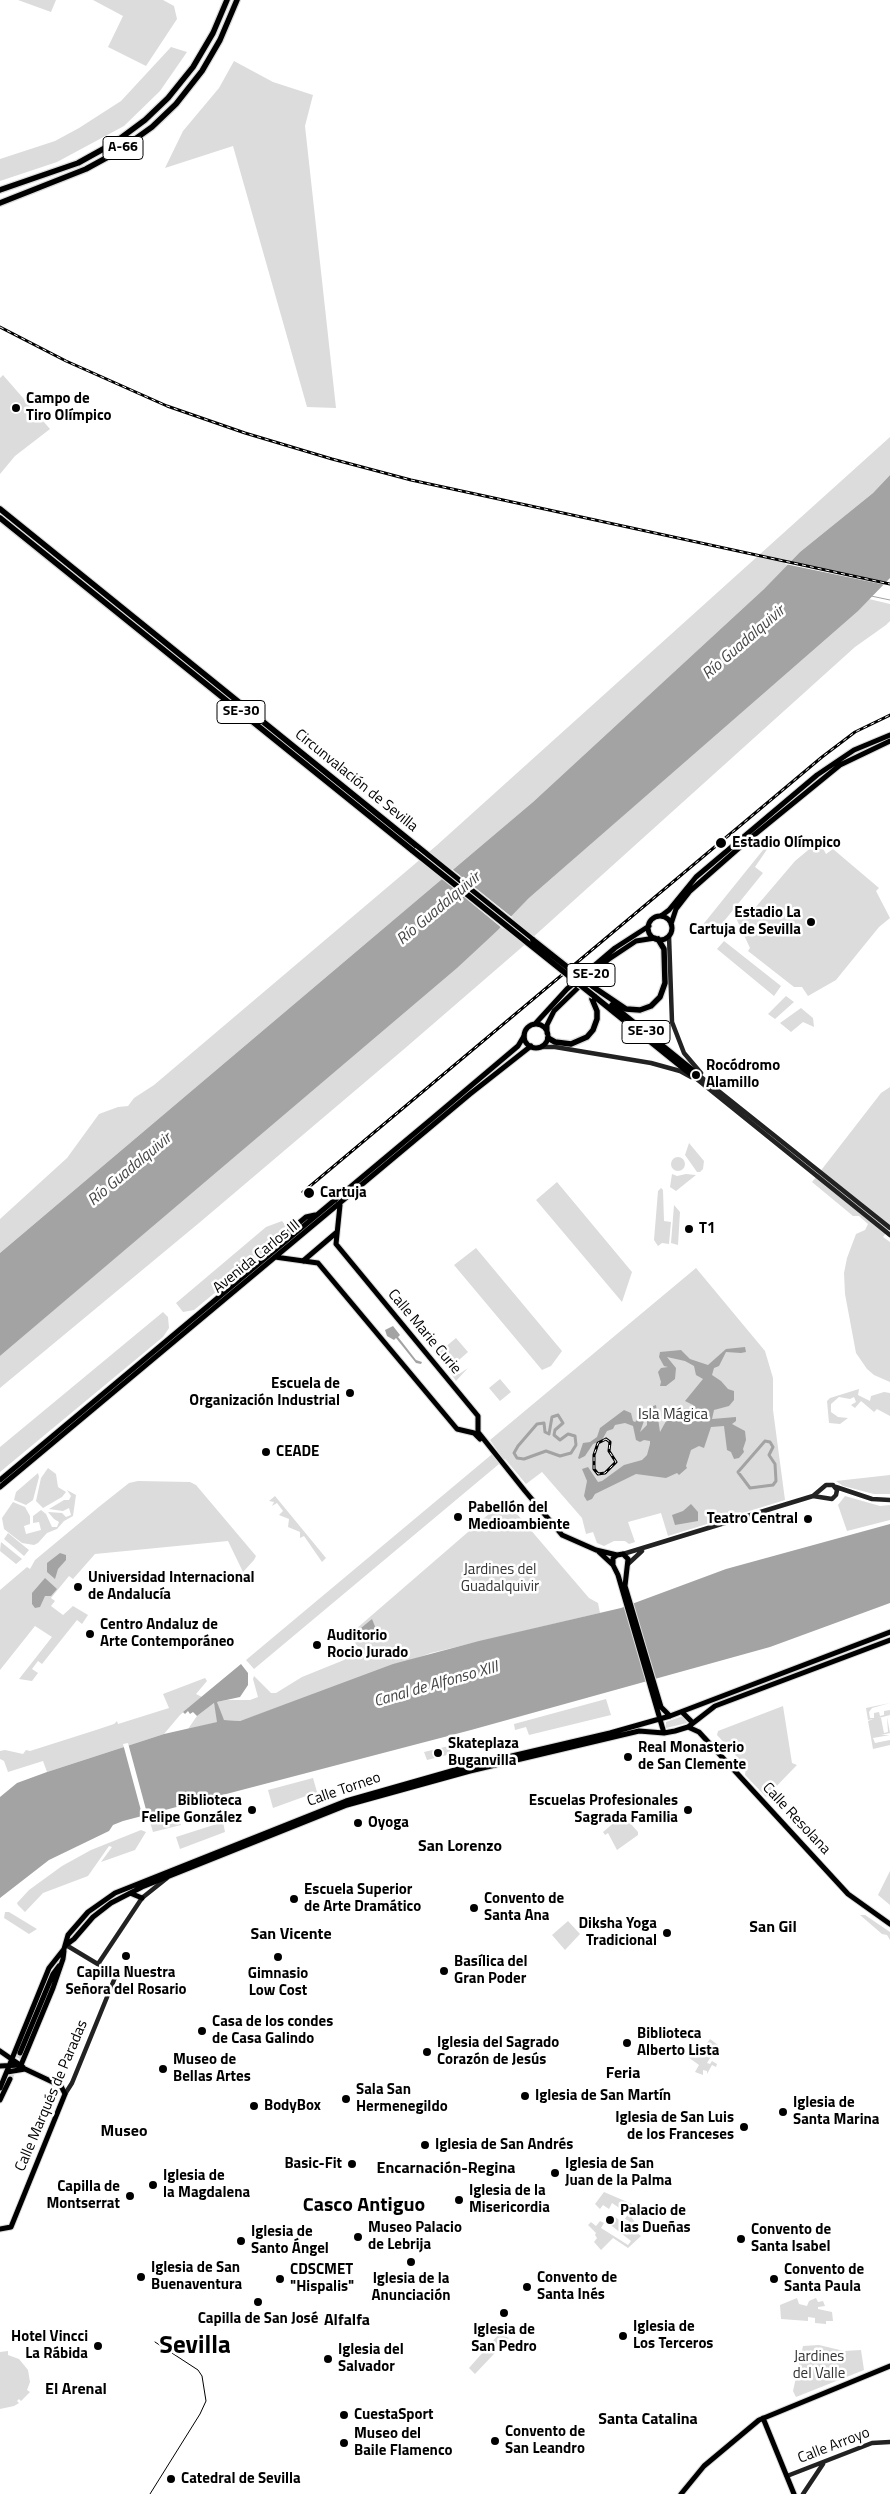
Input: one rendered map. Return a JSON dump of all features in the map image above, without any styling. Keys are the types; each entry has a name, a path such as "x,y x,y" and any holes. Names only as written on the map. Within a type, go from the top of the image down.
{"highway":[{"name":"A-66","path":"0,190 63,169 114,143 145,120 168,98 189,73 207,45 227,0"},
{"name":"A-66","path":"0,203 72,176 103,161 130,144 176,104 192,84 214,51 237,0"},
{"name":"Circunvalación de Sevilla","path":"0,510 71,571 415,848 586,982 595,994"},
{"name":"Circunvalación de Sevilla","path":"0,518 71,571"},
{"name":"Circunvalación de Sevilla","path":"415,848 578,983 595,994 695,1074"},
{"path":"595,994 626,1009 640,1010 653,1004 660,997 664,983 664,949 657,939"},
{"path":"547,1035 555,1042 571,1044 587,1038 595,1028 597,1019 595,994"}],"main road":[{"name":"SE-20","path":"863,750 890,735"},
{"name":"SE-20","path":"524,1036 528,1027 535,1024 567,989 615,948 649,926 654,918 661,916 669,910 682,893 710,865 817,775 856,753 890,740"},
{"name":"SE-20","path":"540,1046 547,1035 547,1025 554,1011 609,959 636,941 669,936 676,910 701,880 831,771 856,753"},
{"path":"661,916 667,918 671,924"},
{"path":"649,926 650,933 657,939"},
{"path":"669,936 672,1022 695,1074 750,1122 889,1235"},
{"path":"535,1024 543,1026 547,1035"},
{"path":"524,1036 531,1046 555,1047 651,1063 695,1074 718,1089 890,1228"},
{"name":"Avenida Carlos III","path":"0,1480 272,1253 276,1242 306,1217 318,1214 333,1203 518,1046 524,1036"},
{"name":"Avenida Carlos III","path":"0,1488 492,1076 531,1046"},
{"path":"303,1261 337,1232 340,1205 333,1203"},
{"name":"Calle Marie Curie","path":"337,1232 336,1244 478,1416 478,1430 484,1442"},
{"path":"272,1253 276,1258 318,1263 457,1429 474,1433 484,1442 562,1535 596,1550 620,1554 646,1549 813,1496 828,1484 872,1499 890,1500"},
{"path":"835,1486 836,1495"},
{"path":"822,1489 826,1498"},
{"path":"813,1496 832,1499 845,1491"},
{"path":"596,1550 614,1567 622,1570 646,1549"},
{"path":"620,1554 628,1559 624,1580 625,1593"},
{"path":"620,1554 612,1560 625,1593 655,1694 663,1731"},
{"name":"Calle Torneo","path":"23,2067 63,1960 68,1935 88,1912 107,1898 162,1872 346,1801 461,1769 673,1715 890,1632"},
{"path":"663,1731 690,1725 715,1706 890,1640"},
{"path":"655,1694 662,1710 673,1715 664,1722 663,1731"},
{"name":"Calle Resolana","path":"682,1712 690,1725 701,1734 848,1894 890,1924"},
{"name":"Calle Torneo","path":"7,2076 12,2057 47,1974 55,1961 65,1947 93,1917 130,1893 347,1805 400,1789 639,1730 663,1731"},
{"name":"Calle Torneo","path":"98,1964 142,1898 169,1876"},
{"path":"135,1884 142,1887"},
{"path":"130,1893 142,1898"},
{"path":"65,1947 98,1964"},
{"name":"Calle Torneo","path":"20,2053 53,1974 63,1960"},
{"name":"Calle Torneo","path":"53,1974 55,1961"},
{"name":"Calle Marqués de Paradas","path":"0,2229 11,2227 116,1975 98,1964"},
{"path":"0,2051 12,2057 23,2067 61,2086 65,2094"},
{"path":"0,2065 23,2067"},
{"path":"0,2065 7,2076 0,2100"},
{"path":"0,2088 7,2076 23,2067"},
{"path":"681,2494 714,2456 749,2427 890,2366"},
{"path":"763,2420 794,2494"},
{"name":"Calle Arroyo","path":"787,2476 874,2442 890,2442"},
{"path":"803,2494 825,2462"}],"green space":[{"path":"18,0 56,0 51,12"},
{"path":"93,0 163,0 174,6 177,19 146,66 108,47 123,16"},
{"path":"171,47 187,52 160,91 124,126 57,162 0,181 0,159 55,141 121,101"},
{"path":"234,61 273,82 313,95 305,126 336,408 307,407 233,146 165,168 183,131 219,88"},
{"name":"Campo de Tiro Olímpico","path":"3,375 50,429 15,456 0,474 0,378"},
{"path":"890,437 890,475 873,493 800,552 764,589 533,802 0,1253 0,1219 67,1158 99,1114 118,1107 128,1106 134,1098 154,1085 436,846"},
{"path":"869,599 890,604 890,621 886,625 855,647 521,948 403,1050 0,1388 0,1356 498,930 529,898"},
{"name":"Estadio La Cartuja de Sevilla","path":"819,841 826,854 833,849 879,888 876,891 890,918 879,927 836,980 808,996 802,987 794,987 748,951 750,948 736,918 749,915 795,861"},
{"path":"767,845 768,848 755,867 763,873 712,936 701,927"},
{"path":"724,941 781,986 774,996 717,949"},
{"path":"786,996 794,1002 775,1019 768,1014"},
{"path":"801,1008 813,1018 814,1027 803,1022 791,1032 780,1023"},
{"path":"890,1087 890,1228 883,1237 890,1242 890,1382 874,1375 867,1369 856,1353 845,1294 844,1273 847,1258 856,1234 865,1230 868,1224 859,1216 853,1216 812,1182 881,1093"},
{"path":"689,1143 704,1161 703,1169 700,1172 697,1172 685,1155"},
{"path":"675,1157 681,1157 685,1164 681,1171 675,1171 671,1167 671,1161"},
{"path":"672,1174 677,1176 686,1174 696,1175 676,1191 670,1187"},
{"path":"557,1182 632,1272 622,1302 536,1200"},
{"path":"661,1188 663,1190 664,1221 671,1222 669,1244 662,1243 658,1246 654,1240 658,1191"},
{"path":"674,1205 680,1212 678,1245 671,1243"},
{"path":"282,1221 286,1226 262,1250 262,1254 194,1310 183,1312 176,1303 266,1227"},
{"path":"476,1248 562,1351 551,1366 542,1370 454,1265"},
{"name":"Isla Mágica","path":"696,1268 765,1351 773,1378 773,1410 785,1500 668,1536 661,1513 628,1522 635,1542 629,1544 625,1541 614,1541 604,1546 597,1543 593,1532 586,1534 582,1518 542,1472 526,1484 505,1459 254,1669 246,1660 497,1450 490,1440"},
{"path":"163,1312 168,1317 169,1328 163,1337 0,1472 0,1447"},
{"path":"456,1338 468,1352 450,1368 454,1373 459,1374 468,1368 456,1381 437,1354"},
{"path":"500,1379 511,1392 500,1401 489,1388"},
{"path":"859,1389 858,1395 870,1401 871,1396 884,1392 890,1393 890,1416 877,1409 874,1412 861,1401 855,1408 851,1405 856,1402 854,1397 850,1399 839,1397 831,1404 831,1412 838,1417 848,1418 840,1424 829,1423 827,1401 830,1398"},
{"path":"48,1468 56,1474 58,1487 66,1492 62,1497 43,1508 36,1501 41,1478"},
{"path":"38,1473 39,1477 33,1500 26,1505 14,1500 16,1492"},
{"path":"890,1475 890,1494 874,1494 843,1486 836,1481"},
{"path":"138,1481 190,1482 196,1485 256,1556 254,1560 243,1572 228,1541 95,1554 73,1579 69,1576 51,1598 55,1601 51,1606 63,1615 73,1606 88,1615 82,1624 77,1620 42,1664 38,1661 32,1669 38,1673 32,1681 19,1679 52,1637 35,1626 0,1670 0,1590 27,1567 30,1569 35,1560 129,1483"},
{"path":"67,1490 76,1495 73,1516 64,1521 57,1529 47,1533 38,1543 34,1545 22,1543 4,1529 2,1518 13,1502 25,1507 30,1516 30,1524 24,1526 26,1534 41,1530 39,1522 33,1523 33,1516 41,1510 46,1514 52,1527 57,1527 59,1522 48,1512 62,1513 66,1517 71,1515 69,1508 63,1511 49,1509 64,1500 69,1500 71,1496"},
{"path":"275,1496 326,1558 322,1562 304,1536 300,1538 300,1532 288,1527 289,1519 279,1515 283,1511 277,1503 272,1506 274,1502 269,1501"},
{"path":"845,1496 880,1506 890,1505 890,1520 847,1531 838,1505"},
{"name":"Jardines del Guadalquivir","path":"505,1500 589,1598 598,1603 600,1613 431,1653 240,1721 224,1720 221,1717 217,1702 250,1700 258,1697 253,1679 254,1676 271,1693 276,1693 302,1677 344,1660 359,1648 349,1635"},
{"path":"8,1533 29,1550 24,1556 4,1539"},
{"path":"1,1542 22,1559 16,1564 0,1551"},
{"path":"205,1678 207,1681 196,1694 202,1697 180,1715 164,1734 47,1772 43,1761 8,1772 4,1761 0,1759 0,1751 5,1750 23,1754 26,1750 30,1751 96,1730 114,1724 117,1721 118,1724 169,1708 163,1694"},
{"path":"606,1699 611,1715 529,1735 526,1727 515,1730 514,1724"},
{"path":"214,1703 218,1722 188,1729 197,1716"},
{"path":"890,1703 872,1708 869,1712 870,1718 874,1718 874,1713 879,1712 880,1716 884,1715 884,1711 890,1710 890,1715 879,1718 881,1718 884,1733 888,1732 887,1717 890,1733 881,1735 890,1735 873,1738 875,1743 890,1740 890,1745 873,1749 868,1721 873,1719 868,1720 866,1708"},
{"path":"783,1706 792,1763 797,1765 766,1797 745,1775 746,1767 717,1735 718,1731"},
{"path":"683,1716 687,1723 666,1728 666,1722"},
{"name":"Skateplaza Buganvilla","path":"449,1746 451,1754 427,1760 424,1752"},
{"path":"313,1778 317,1792 273,1808 268,1790"},
{"path":"179,1814 181,1825 153,1832 150,1822"},
{"path":"623,1815 638,1832 638,1835 617,1850 608,1833 605,1835 603,1832"},
{"path":"223,1822 225,1832 180,1849 176,1837"},
{"path":"141,1830 146,1832 135,1850 101,1862 112,1847 109,1846 88,1876 43,1893 25,1912 18,1905 17,1903 29,1890 62,1866 91,1850"},
{"path":"890,1871 890,1905 878,1895"},
{"path":"5,1912 9,1912 37,1929 29,1934 4,1918"},
{"path":"860,1915 865,1915 890,1932 890,1940 887,1935 882,1934"},
{"path":"568,1921 580,1934 565,1950 552,1935"},
{"path":"710,2039 718,2045 707,2063 710,2064 712,2061 717,2064 716,2067 712,2065 707,2074 707,2071 703,2070 703,2075 695,2072 699,2065 688,2057 688,2054 694,2043 704,2047"},
{"path":"604,2192 632,2204 632,2218 637,2225 633,2230 641,2236 628,2248 613,2238 601,2250 594,2242 597,2238 596,2233 588,2225 591,2222 596,2226 600,2221 604,2223 601,2228 628,2245 631,2241 608,2223 613,2215 626,2226 629,2221 625,2219 628,2214 612,2203 609,2209 603,2205 600,2209 595,2204"},
{"path":"797,2298 799,2304 807,2306 809,2301 816,2298 818,2302 823,2301 825,2306 818,2307 818,2309 832,2312 833,2321 826,2321 826,2324 815,2323 815,2318 808,2317 808,2321 781,2319 780,2305"},
{"path":"499,2334 509,2338 475,2374 469,2368"},
{"name":"Jardines del Valle","path":"819,2345 844,2351 861,2350 864,2370 796,2397 793,2391 803,2346"},
{"path":"8,2351 8,2355 19,2359 28,2370 30,2382 27,2390 30,2392 21,2401 19,2399 17,2401 19,2403 14,2406 0,2409 0,2352"}],"water":[{"name":"Río Guadalquivir","path":"890,475 890,578 858,611 529,898 457,968 0,1356 0,1253 533,802 764,589 800,552 873,493"},
{"path":"393,1326 400,1335 398,1337 416,1360 422,1362 421,1364 416,1363 396,1338 394,1340 387,1336 385,1330"},
{"path":"745,1347 746,1352 726,1352 719,1366 714,1368 712,1375 728,1389 734,1391 734,1400 729,1406 714,1410 712,1419 736,1417 736,1421 732,1424 745,1431 746,1440 744,1452 739,1458 734,1459 731,1452 727,1450 724,1426 711,1427 704,1448 699,1446 691,1450 687,1468 679,1475 677,1473 666,1478 636,1474 595,1494 592,1499 587,1501 584,1496 587,1481 582,1469 588,1467 598,1482 602,1481 624,1465 642,1460 647,1455 650,1444 650,1441 644,1440 640,1442 636,1440 633,1426 625,1423 615,1425 613,1429 607,1431 602,1440 593,1444 585,1456 579,1459 583,1443 590,1442 597,1437 600,1428 624,1410 631,1413 633,1421 635,1422 638,1419 644,1421 640,1432 647,1425 647,1408 656,1405 660,1432 670,1414 678,1409 693,1408 693,1405 685,1401 703,1379 696,1375 694,1366 685,1361 667,1357 676,1368 675,1379 666,1386 660,1386 661,1382 658,1372 661,1368 668,1367 664,1366 659,1357 660,1352 681,1350 690,1359 708,1365 726,1349"},
{"path":"691,1504 698,1512 698,1521 675,1525 672,1515 683,1511"},
{"name":"Canal de Alfonso XIII","path":"890,1524 890,1603 770,1647 471,1730 123,1821 113,1825 109,1831 49,1860 0,1898 0,1797 17,1783 47,1772 164,1734 217,1722 214,1703 197,1716 193,1712 190,1714 188,1711 185,1714 183,1712 241,1664 248,1673 248,1685 240,1697 217,1702 224,1720 240,1721 393,1664 479,1641 621,1608 726,1569"},
{"path":"60,1553 66,1555 66,1560 58,1569 55,1579 47,1572 47,1563"},
{"path":"45,1578 57,1589 51,1596 45,1596 40,1607 35,1608 32,1604 32,1593"},
{"path":"372,1619 376,1629 385,1633 369,1641 361,1628"}],"pier":[{"path":"787,561 889,583 886,585 785,564"},
{"path":"452,869 513,918 503,929 441,878"},
{"path":"128,1743 148,1817 143,1818 123,1744"}],"waterway":[{"path":"871,596 890,600"},
{"path":"558,1415 563,1423 555,1430 554,1435 560,1440 568,1434 575,1436 576,1445 571,1453 560,1456 546,1451 524,1459 517,1458 514,1453 518,1446 537,1424 544,1423 545,1432 549,1434 552,1417 558,1415"},
{"path":"765,1441 770,1442 773,1447 769,1455 775,1464 776,1481 773,1485 750,1488 738,1472 765,1441"}],"tunnel":[{"path":"10,2079 20,2053"}],"tram line":[{"path":"150,2494 200,2414 206,2401 202,2376 198,2370 155,2342"}],"railway":[{"path":"0,327 66,361 167,406 245,433 332,459 411,480 890,584"},
{"path":"303,1192 822,757 855,732 890,715"},
{"path":"606,1439 610,1442 609,1451 616,1462 605,1473 598,1474 594,1469 594,1455 598,1443 606,1439"}],"place":[{"name":"Campo de Tiro Olímpico","path":"16,408"},
{"name":"Estadio Olímpico","path":"721,843"},
{"name":"Estadio La Cartuja de Sevilla","path":"811,922"},
{"name":"Rocódromo Alamillo","path":"696,1075"},
{"name":"Cartuja","path":"309,1193"},
{"name":"T1","path":"689,1229"},
{"name":"Escuela de Organización Industrial","path":"350,1393"},
{"name":"CEADE","path":"266,1452"},
{"name":"Pabellón del Medioambiente","path":"458,1517"},
{"name":"Teatro Central","path":"808,1519"},
{"name":"Universidad Internacional de Andalucía","path":"78,1587"},
{"name":"Centro Andaluz de Arte Contemporáneo","path":"90,1634"},
{"name":"Auditorio Rocio Jurado","path":"317,1645"},
{"name":"Skateplaza Buganvilla","path":"438,1753"},
{"name":"Real Monasterio de San Clemente","path":"628,1757"},
{"name":"Biblioteca Felipe González","path":"252,1810"},
{"name":"Escuelas Profesionales Sagrada Familia","path":"688,1810"},
{"name":"Oyoga","path":"358,1823"},
{"name":"Escuela Superior de Arte Dramático","path":"294,1899"},
{"name":"Convento de Santa Ana","path":"474,1908"},
{"name":"Diksha Yoga Tradicional","path":"667,1933"},
{"name":"Capilla Nuestra Señora del Rosario","path":"126,1956"},
{"name":"Gimnasio Low Cost","path":"278,1957"},
{"name":"Basílica del Gran Poder","path":"444,1971"},
{"name":"Casa de los condes de Casa Galindo","path":"202,2031"},
{"name":"Biblioteca Alberto Lista","path":"627,2043"},
{"name":"Iglesia del Sagrado Corazón de Jesús","path":"427,2052"},
{"name":"Museo de Bellas Artes","path":"163,2069"},
{"name":"Iglesia de San Martín","path":"525,2096"},
{"name":"Sala San Hermenegildo","path":"346,2099"},
{"name":"BodyBox","path":"254,2106"},
{"name":"Iglesia de Santa Marina","path":"783,2112"},
{"name":"Iglesia de San Luis de los Franceses","path":"744,2127"},
{"name":"Iglesia de San Andrés","path":"425,2145"},
{"name":"Basic-Fit","path":"352,2164"},
{"name":"Iglesia de San Juan de la Palma","path":"555,2173"},
{"name":"Iglesia de la Magdalena","path":"153,2185"},
{"name":"Capilla de Montserrat","path":"130,2196"},
{"name":"Iglesia de la Misericordia","path":"459,2200"},
{"name":"Palacio de las Dueñas","path":"610,2220"},
{"name":"Museo Palacio de Lebrija","path":"358,2237"},
{"name":"Convento de Santa Isabel","path":"741,2239"},
{"name":"Iglesia de Santo Ángel","path":"241,2241"},
{"name":"Iglesia de la Anunciación","path":"411,2262"},
{"name":"Iglesia de San Buenaventura","path":"141,2277"},
{"name":"CDSCMET \"Hispalis\"","path":"280,2279"},
{"name":"Convento de Santa Paula","path":"774,2279"},
{"name":"Convento de Santa Inés","path":"527,2287"},
{"name":"Capilla de San José","path":"258,2302"},
{"name":"Iglesia de San Pedro","path":"504,2313"},
{"name":"Iglesia de Los Terceros","path":"623,2336"},
{"name":"Hotel Vincci La Rábida","path":"98,2346"},
{"name":"Iglesia del Salvador","path":"328,2359"},
{"name":"CuestaSport","path":"344,2415"},
{"name":"Convento de San Leandro","path":"495,2441"},
{"name":"Museo del Baile Flamenco","path":"344,2443"},
{"name":"Catedral de Sevilla","path":"171,2479"}],"district":[{"name":"San Lorenzo","path":"460,1847"},
{"name":"San Gil","path":"773,1928"},
{"name":"San Vicente","path":"291,1935"},
{"name":"Feria","path":"623,2074"},
{"name":"Museo","path":"124,2132"},
{"name":"Encarnación-Regina","path":"446,2169"},
{"name":"Casco Antiguo","path":"364,2206"},
{"name":"Alfalfa","path":"347,2321"},
{"name":"Sevilla","path":"195,2347"},
{"name":"El Arenal","path":"76,2390"},
{"name":"Santa Catalina","path":"648,2420"}]}
